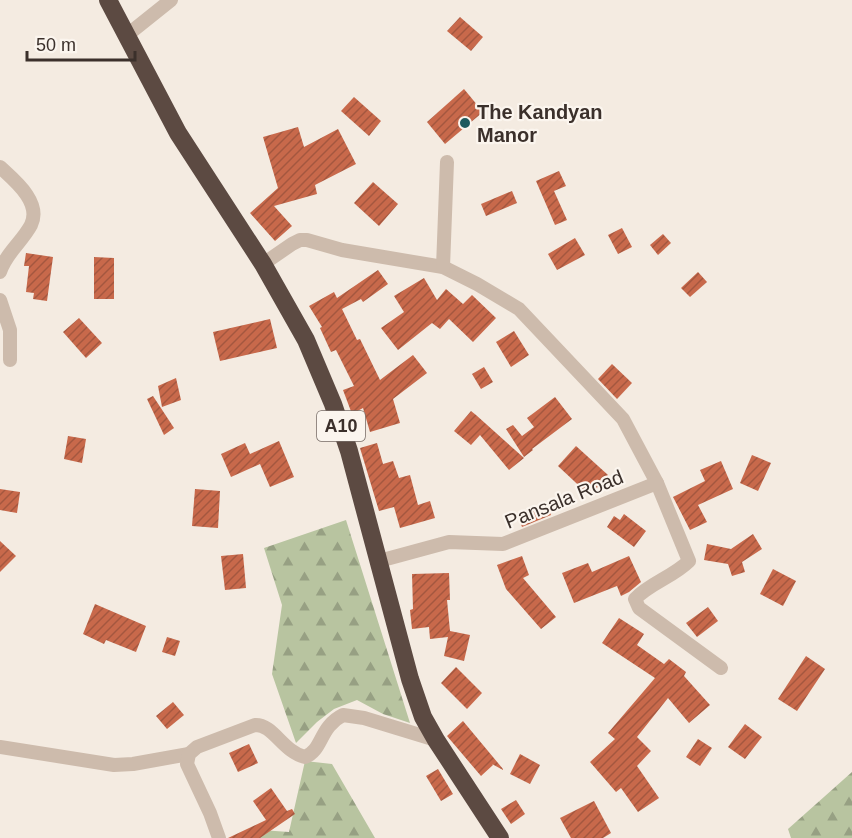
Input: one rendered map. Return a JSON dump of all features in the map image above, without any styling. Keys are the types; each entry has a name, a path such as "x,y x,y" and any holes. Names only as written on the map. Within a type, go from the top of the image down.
{"highway":[{"name":"A10","path":"108,0 184,142 263,264 306,339 333,404 349,451 410,679 423,717 500,838"}],"street":[{"path":"126,36 171,0"},
{"path":"442,267 447,162"},
{"path":"0,167 30,198 33,212 31,224 3,261 0,272"},
{"path":"263,264 292,244 300,240 307,240 342,250 442,267 477,284 519,309 623,419 657,483 689,561 680,570 640,593 635,599 639,608 721,668"},
{"path":"0,300 10,330 10,360"},
{"name":"Pansala Road","path":"379,561 449,542 503,544 657,483"},
{"path":"0,747 114,765 133,764 189,754 197,747 255,725 261,725 266,727 288,750 305,757 317,748 328,726 343,715 364,718 436,740"},
{"path":"189,754 187,764 219,838"}],"green space":[{"path":"346,520 410,723 383,714 357,700 334,709 296,743 272,674 282,605 264,548"},
{"path":"305,761 332,764 375,838 251,838 247,829 289,832"},
{"path":"852,772 852,838 791,838 788,829"}],"building":[{"path":"460,17 483,37 471,51 447,31"},
{"path":"464,89 483,112 445,144 427,122"},
{"path":"354,97 381,121 369,136 341,111"},
{"path":"298,127 304,147 338,129 356,164 315,185 317,194 274,206 292,226 275,241 250,213 278,188 263,137"},
{"path":"559,171 566,186 554,191 567,220 555,225 536,181"},
{"path":"373,182 398,204 379,226 354,203"},
{"path":"512,191 517,203 486,216 481,204"},
{"path":"622,228 632,247 618,254 608,235"},
{"path":"663,234 671,243 658,255 650,245"},
{"path":"575,238 585,255 557,270 548,254"},
{"path":"26,253 53,257 47,301 33,299 34,293 26,292 29,266 24,266"},
{"path":"94,257 114,258 114,299 94,299"},
{"path":"378,270 388,284 363,302 361,299 342,309 380,380 413,355 427,373 393,399 400,423 370,432 363,408 352,414 343,390 354,386 336,350 331,352 320,328 322,327 309,306 334,292 337,298"},
{"path":"698,272 707,282 690,297 681,288"},
{"path":"424,278 437,300 446,289 463,304 472,295 496,318 473,342 449,319 440,329 432,323 398,350 381,328 404,312 394,296"},
{"path":"79,318 102,343 86,358 63,332"},
{"path":"270,319 277,348 220,361 213,332"},
{"path":"514,331 529,355 511,367 496,342"},
{"path":"612,364 632,383 617,399 598,379"},
{"path":"484,367 493,382 481,389 472,374"},
{"path":"176,378 181,400 162,407 158,386"},
{"path":"153,396 174,428 164,435 147,399"},
{"path":"555,397 572,419 524,457 506,429 513,425 522,436 534,427 527,418"},
{"path":"471,411 524,458 509,470 480,435 471,445 454,431"},
{"path":"68,436 86,439 82,463 64,459"},
{"path":"279,441 294,477 270,487 260,464 231,477 221,454 245,443 250,454"},
{"path":"377,443 383,464 393,461 399,478 410,475 418,505 430,501 435,518 400,528 394,507 379,511 360,448"},
{"path":"576,446 608,475 590,496 558,466"},
{"path":"752,455 771,463 758,491 740,483"},
{"path":"721,461 733,489 698,505 707,522 690,530 673,497 705,481 700,470"},
{"path":"0,489 20,492 17,513 0,510"},
{"path":"195,489 220,491 218,528 192,526"},
{"path":"546,503 551,515 522,527 517,513"},
{"path":"624,514 646,531 634,547 607,527 614,516 620,520"},
{"path":"753,534 762,549 742,562 745,572 732,576 728,564 704,560 707,544 731,549"},
{"path":"0,541 16,556 0,572"},
{"path":"243,554 246,588 225,590 221,556"},
{"path":"522,556 529,575 523,578 556,617 541,629 506,589 497,565"},
{"path":"629,556 641,582 621,596 617,586 574,603 562,573 588,563 592,572"},
{"path":"773,569 796,581 783,606 760,594"},
{"path":"449,573 450,600 447,600 450,631 470,635 464,661 444,656 448,637 430,639 429,627 412,629 410,610 413,609 412,574"},
{"path":"95,604 146,626 136,652 106,640 104,644 83,634"},
{"path":"708,607 718,621 697,637 686,623"},
{"path":"619,618 644,634 637,645 664,664 669,659 686,672 684,676 710,705 689,723 668,698 637,737 651,751 637,766 659,798 638,812 621,788 616,792 590,762 615,739 608,733 655,678 602,643"},
{"path":"167,637 180,641 175,656 162,652"},
{"path":"806,656 825,669 797,711 778,699"},
{"path":"456,667 482,693 467,709 441,683"},
{"path":"173,702 184,715 167,729 156,716"},
{"path":"463,721 503,770 492,764 481,776 447,736"},
{"path":"745,724 762,737 745,759 728,747"},
{"path":"698,739 712,748 700,766 686,757"},
{"path":"249,744 258,763 238,772 229,753"},
{"path":"520,754 540,765 530,784 510,774"},
{"path":"438,769 453,794 441,801 426,776"},
{"path":"271,788 287,811 292,809 295,814 260,838 228,838 266,820 253,801"},
{"path":"516,800 525,814 511,824 501,809"},
{"path":"594,801 611,833 603,838 571,838 560,818"}],"place":[{"name":"The Kandyan Manor","path":"465,123"}]}
